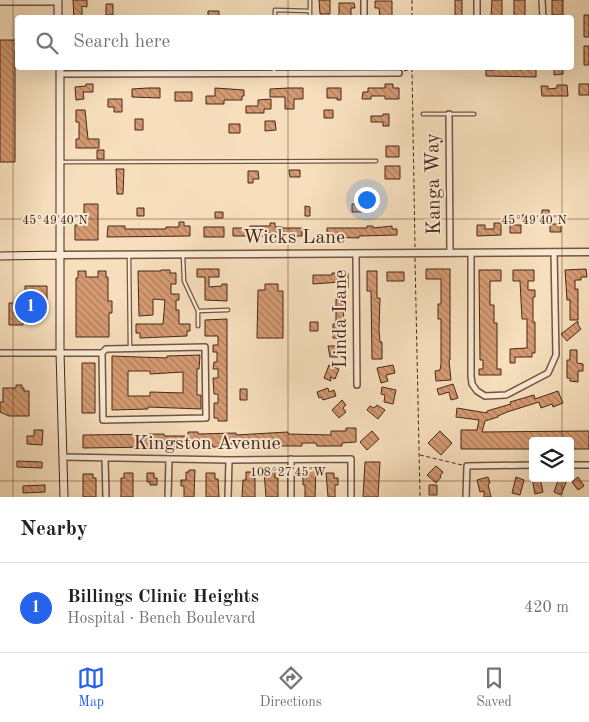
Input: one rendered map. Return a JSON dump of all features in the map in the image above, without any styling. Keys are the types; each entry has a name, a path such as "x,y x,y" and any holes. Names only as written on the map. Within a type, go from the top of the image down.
{"main road":[{"path":"58,1 58,15"},
{"path":"60,70 60,352 64,497"},
{"name":"Wicks Lane","path":"0,256 60,255"}],"street":[{"path":"364,0 364,15"},
{"path":"477,0 477,15"},
{"path":"542,0 543,15"},
{"path":"0,2 58,1"},
{"path":"60,70 274,70 399,73"},
{"name":"Kanga Way","path":"449,114 450,253"},
{"path":"470,253 471,376 472,384 477,391 485,396 506,395 548,373 556,355 554,252"},
{"name":"Wicks Lane","path":"60,255 589,252"},
{"name":"Linda Lane","path":"356,254 357,385"},
{"path":"0,353 102,353 106,349 205,347 206,418 103,420 102,353"},
{"name":"Kingston Avenue","path":"63,457 229,460 351,459 351,497"},
{"path":"105,458 106,497"},
{"path":"168,497 169,459"},
{"path":"291,459 291,497"},
{"path":"228,497 229,460"},
{"path":"466,497 467,466 529,465"},
{"path":"574,465 589,465"}],"lane":[{"path":"310,0 310,15"},
{"path":"274,15 275,10 310,11"},
{"path":"423,114 474,114"},
{"path":"60,162 376,161"},
{"path":"130,254 130,348"},
{"path":"183,254 184,281 198,311 198,326"},
{"path":"198,311 228,310"}],"path":[{"path":"412,0 412,15"},
{"path":"399,73 407,70"},
{"path":"412,70 420,497"},
{"path":"419,455 467,466"}],"building":[{"path":"73,0 87,0 87,7 82,6 82,15 74,15"},
{"path":"319,0 330,0 330,14 320,14"},
{"path":"455,0 462,0 462,15 455,15"},
{"path":"492,0 502,0 502,15 491,15"},
{"path":"514,0 525,0 525,15 514,15"},
{"path":"552,0 563,0 563,15 552,15"},
{"path":"375,1 392,1 392,15 380,15 379,8 375,8"},
{"path":"339,3 354,3 355,8 351,8 351,15 339,15"},
{"path":"106,4 113,4 113,15 106,15"},
{"path":"208,11 219,11 219,15 208,15"},
{"path":"584,15 589,15 589,37 584,37"},
{"path":"0,40 15,40 15,162 0,162"},
{"path":"584,46 589,46 589,65 584,65"},
{"path":"486,70 536,70 536,77 486,76"},
{"path":"554,70 563,70 563,74 554,75"},
{"path":"86,84 93,84 93,92 83,92 84,99 76,100 75,87 86,86"},
{"path":"385,84 393,84 393,88 399,88 399,99 371,96 371,99 362,99 363,92 368,92 368,88 385,88"},
{"path":"579,84 589,84 589,95 579,95"},
{"path":"557,85 567,85 568,96 542,96 541,86 548,86 548,89 557,88"},
{"path":"160,88 160,98 132,97 132,89"},
{"path":"215,88 244,90 244,96 242,96 242,100 224,100 224,104 206,104 206,96 215,96"},
{"path":"303,88 303,99 294,99 294,109 285,109 285,97 270,97 270,89"},
{"path":"327,88 341,88 341,100 327,98"},
{"path":"175,92 192,92 192,101 175,101"},
{"path":"108,99 122,99 122,112 114,112 114,107 108,107"},
{"path":"271,99 271,109 264,109 264,113 246,113 246,106 258,106 258,100"},
{"path":"76,110 85,110 88,139 99,139 99,148 76,148 76,139 79,139 79,122 76,122"},
{"path":"324,110 333,110 333,118 324,118"},
{"path":"383,114 389,114 389,126 383,126 383,122 371,122 371,116 383,116"},
{"path":"135,119 143,119 143,130 135,130"},
{"path":"265,121 275,121 276,130 265,131"},
{"path":"229,124 240,124 240,133 229,133"},
{"path":"386,146 399,146 399,157 386,157"},
{"path":"97,150 104,150 104,159 97,159"},
{"path":"385,166 400,166 400,179 385,179"},
{"path":"116,169 124,169 123,194 117,194"},
{"path":"289,170 300,170 300,177 290,177"},
{"path":"248,171 258,171 259,179 253,179 253,183 248,183"},
{"path":"364,197 371,197 371,205 364,205"},
{"path":"84,204 98,204 98,240 75,240 75,225 84,225"},
{"path":"352,204 362,204 362,212 352,212"},
{"path":"305,206 310,207 310,216 305,216"},
{"path":"137,208 144,208 144,216 137,216"},
{"path":"542,210 549,210 549,218 542,218"},
{"path":"215,212 223,212 223,218 215,218"},
{"path":"522,215 528,215 528,222 522,222"},
{"path":"179,222 184,222 184,226 190,226 190,236 107,237 108,226 125,226 125,229 166,229 166,227 179,227"},
{"path":"270,223 275,223 275,227 302,228 302,236 233,236 233,228 270,226"},
{"path":"494,223 501,223 501,235 477,236 477,225 485,225 485,229 494,229"},
{"path":"550,224 561,224 561,232 550,232"},
{"path":"510,225 521,225 521,233 510,233"},
{"path":"367,226 373,226 373,228 392,226 392,229 397,229 397,235 359,236 359,238 327,237 327,228 367,228"},
{"path":"204,227 224,227 224,237 204,237"},
{"path":"197,269 219,269 219,277 209,277 209,287 227,284 227,301 205,300 205,277 197,277"},
{"path":"426,269 450,269 449,360 451,380 436,381 435,371 440,370 441,364 441,319 438,319 438,304 441,304 441,279 426,279"},
{"path":"586,269 587,277 575,280 575,289 578,289 578,320 570,320 570,300 567,300 565,270"},
{"path":"170,270 170,273 176,273 176,284 171,284 171,294 179,294 179,300 176,300 176,310 179,310 179,324 190,324 190,331 187,331 187,336 140,338 140,333 136,333 136,324 163,324 165,300 153,299 153,315 139,316 138,271"},
{"path":"479,270 501,270 501,281 490,281 490,305 494,305 494,323 497,323 497,369 501,369 501,375 479,375 479,369 483,369 483,360 480,360"},
{"path":"513,270 534,270 534,281 528,281 528,290 535,290 535,297 533,297 533,322 535,322 535,353 532,353 532,357 515,357 515,363 510,363 510,349 527,348 527,319 522,319 520,281 513,281"},
{"path":"78,271 86,271 86,277 98,277 98,271 106,271 106,277 108,277 108,301 112,301 112,313 109,313 109,337 76,337 76,278 78,278"},
{"path":"367,271 377,271 377,298 380,298 379,330 380,342 382,342 382,359 372,359 371,291 367,291"},
{"path":"387,272 404,272 404,281 387,281"},
{"path":"332,273 348,273 348,288 341,288 341,282 313,284 313,275 332,275"},
{"path":"265,284 278,284 278,291 283,291 283,338 257,338 258,290 265,290"},
{"path":"25,286 47,286 47,306 43,306 43,320 23,321 23,325 9,325 9,303 16,303 16,299 19,299 21,293 25,293"},
{"path":"336,299 344,299 343,338 333,338 333,324 336,324"},
{"path":"227,319 227,421 218,421 218,418 214,418 214,403 218,403 218,394 214,394 213,378 218,378 218,369 213,369 214,362 217,362 217,352 213,352 213,345 218,345 218,336 205,336 205,320"},
{"path":"578,321 581,329 567,341 561,334"},
{"path":"310,322 318,322 318,331 310,331"},
{"path":"328,346 340,346 340,351 345,351 345,357 330,357"},
{"path":"570,350 577,350 577,363 583,364 583,371 578,371 578,382 570,381 570,378 567,378 567,360 570,360"},
{"path":"200,355 199,369 197,369 197,395 201,395 201,409 148,407 148,409 112,410 112,356 167,358 167,356","holes":["128,371 150,371 150,374 183,372 183,393 150,392 150,396 128,396"]},
{"path":"82,363 95,363 95,413 82,413"},
{"path":"329,365 339,369 335,379 330,377 331,381 324,378"},
{"path":"393,365 395,373 386,375 388,381 381,383 377,368"},
{"path":"453,384 458,398 451,400 449,392 439,395 437,389"},
{"path":"16,385 22,385 24,391 29,391 29,416 9,416 0,412 0,402 3,402 3,388 16,388"},
{"path":"382,387 396,390 393,404 384,402 385,395 381,394"},
{"path":"328,388 329,392 334,390 336,396 323,400 321,397 319,398 317,392"},
{"path":"240,389 247,389 247,400 240,400"},
{"path":"558,391 563,403 553,407 552,404 541,408 539,402 507,412 485,421 482,432 589,431 589,449 574,449 574,437 529,437 529,449 461,449 461,430 477,430 479,420 456,417 457,408 487,413 487,411 511,404 510,402 534,395 535,399"},
{"path":"342,400 346,405 343,408 346,412 339,418 332,410"},
{"path":"377,405 385,410 378,419 367,410 370,406 374,408"},
{"path":"346,428 356,428 356,442 342,443 342,446 317,446 316,443 302,443 302,446 280,446 280,443 275,442 263,443 263,446 254,447 244,447 244,444 230,444 230,447 212,447 212,444 198,444 198,447 191,447 191,443 181,443 176,444 176,447 168,447 168,443 157,444 157,447 83,448 83,435 164,434 164,436 188,436 188,432 198,432 198,434 236,433 236,435 288,432 288,434 331,435 331,431 346,431"},
{"path":"34,430 43,430 42,445 27,444 27,436 34,436"},
{"path":"372,431 379,439 367,450 360,442"},
{"path":"440,431 452,443 441,455 428,443"},
{"path":"17,461 42,462 42,468 17,467"},
{"path":"365,462 380,462 378,497 363,497"},
{"path":"436,466 443,472 436,483 427,475"},
{"path":"189,470 195,470 194,497 184,497 184,486 181,486 181,480 186,480 186,472 189,472"},
{"path":"306,470 316,470 315,497 305,497 303,476 306,474"},
{"path":"264,471 275,471 275,478 278,478 278,497 266,497"},
{"path":"246,472 255,472 255,497 242,497 243,480 246,480"},
{"path":"124,473 133,473 133,497 121,497 121,478 124,478"},
{"path":"147,473 154,473 154,478 157,478 157,485 150,485 150,482 147,482"},
{"path":"206,473 215,473 215,479 218,479 219,497 206,497"},
{"path":"326,473 334,473 334,478 338,478 338,485 335,485 335,497 328,497"},
{"path":"83,474 93,474 93,478 96,478 96,497 83,497"},
{"path":"488,477 491,497 484,497 484,491 480,492 477,480"},
{"path":"516,477 524,480 520,495 512,493"},
{"path":"578,477 584,486 578,490 572,482"},
{"path":"533,482 541,482 543,492 535,494"},
{"path":"558,482 566,482 561,495 554,492"},
{"path":"45,485 45,492 23,493 23,486"},
{"path":"429,485 437,485 437,495 429,495"}],"place":[{"name":"Billings Clinic Heights","path":"31,307"}]}
